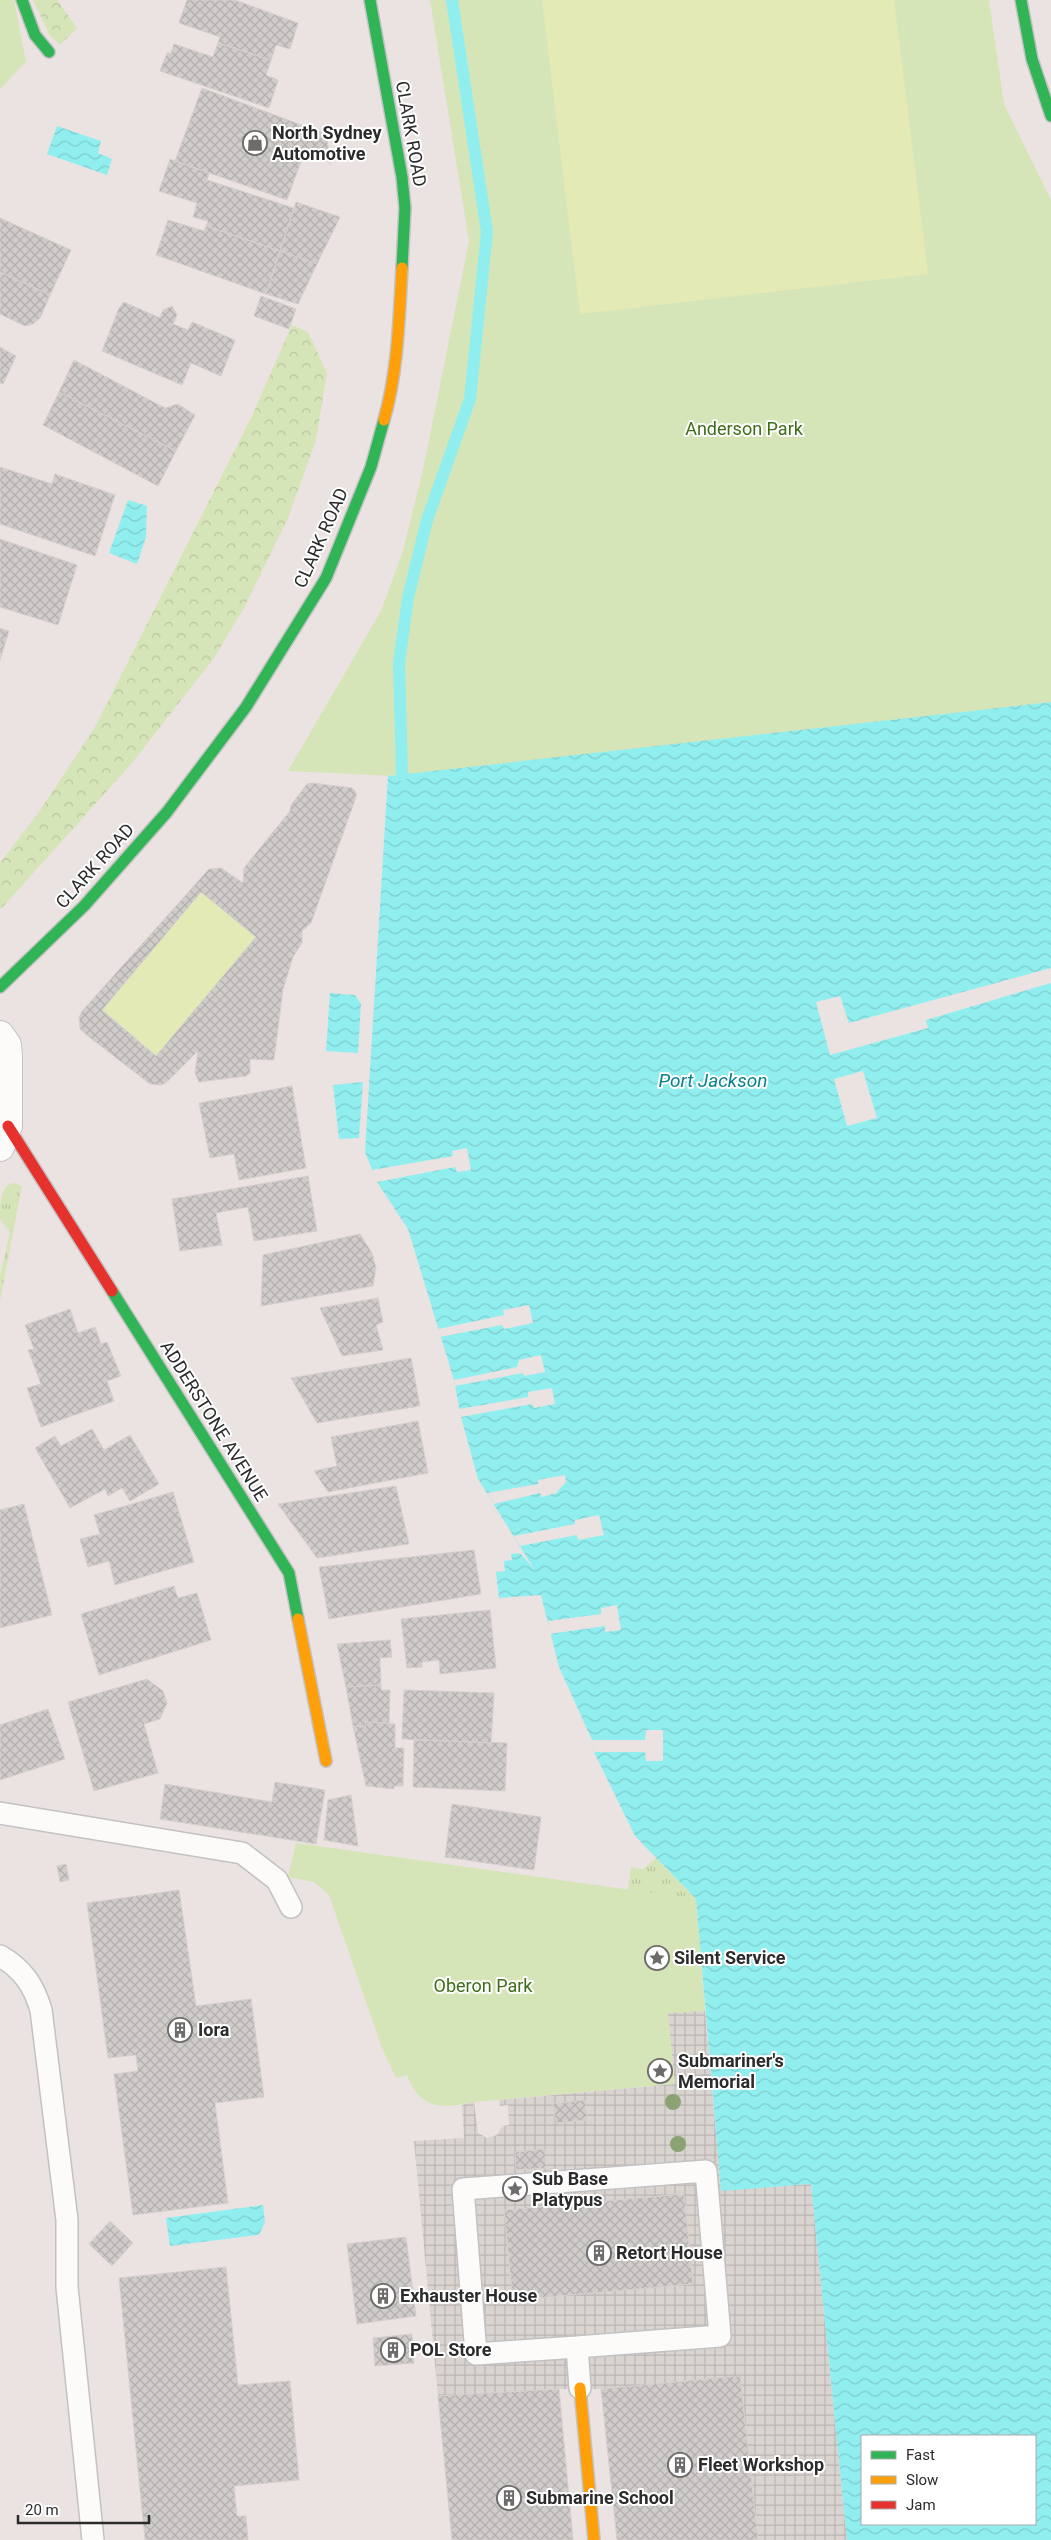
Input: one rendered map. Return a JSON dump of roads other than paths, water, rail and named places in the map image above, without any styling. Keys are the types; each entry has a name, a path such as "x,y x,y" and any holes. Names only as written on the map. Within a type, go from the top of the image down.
{"main road":[{"path":"22,0 32,30 40,44 49,52"},
{"name":"CLARK ROAD","path":"0,987 84,906 167,812 246,707 326,578 371,467 390,400 397,352 405,208 402,177 370,0"},
{"path":"1021,0 1024,26 1039,86 1051,116"},
{"name":"ADDERSTONE AVENUE","path":"4,1137 289,1573 326,1761"},
{"path":"580,2388 594,2540"}],"street":[{"path":"0,1035 7,1045 8,1056 4,1137"}],"lane":[{"path":"0,1813 242,1853 277,1880 291,1907"},
{"path":"0,1956 23,1974 32,1985 36,1991 41,2010 67,2220 67,2287 93,2540"},
{"path":"706,2171 720,2336 576,2347 476,2354 463,2189 706,2171"},
{"path":"576,2347 580,2388"}],"water":[{"path":"57,126 101,141 98,153 112,159 107,175 47,154"},
{"path":"128,500 147,506 146,537 137,564 109,553"},
{"name":"Port Jackson","path":"1051,702 1051,2540 847,2540 811,2184 721,2191 696,1899 635,1836 594,1752 592,1740 559,1667 541,1595 499,1598 496,1572 505,1571 504,1561 512,1560 511,1554 520,1553 534,1569 478,1479 461,1417 454,1380 408,1229 377,1182 365,1152 388,776"},
{"path":"330,993 355,995 361,1004 358,1053 326,1051"},
{"path":"363,1082 359,1138 339,1139 333,1085"},
{"path":"263,2205 265,2222 259,2235 170,2246 166,2218"}],"waterway":[{"path":"402,775 399,663 408,598 427,520 470,399 487,232 452,0"}],"place":[{"name":"North Sydney Automotive","path":"255,143"},
{"name":"Silent Service","path":"657,1958"},
{"name":"Iora","path":"180,2030"},
{"name":"Submariner's Memorial","path":"660,2071"},
{"name":"Sub Base Platypus","path":"515,2189"},
{"name":"Retort House","path":"599,2253"},
{"name":"Exhauster House","path":"383,2296"},
{"name":"POL Store","path":"393,2350"},
{"name":"Fleet Workshop","path":"680,2465"},
{"name":"Submarine School","path":"509,2498"}],"park label":[{"name":"Anderson Park","path":"744,429"},
{"name":"Oberon Park","path":"483,1986"}]}
